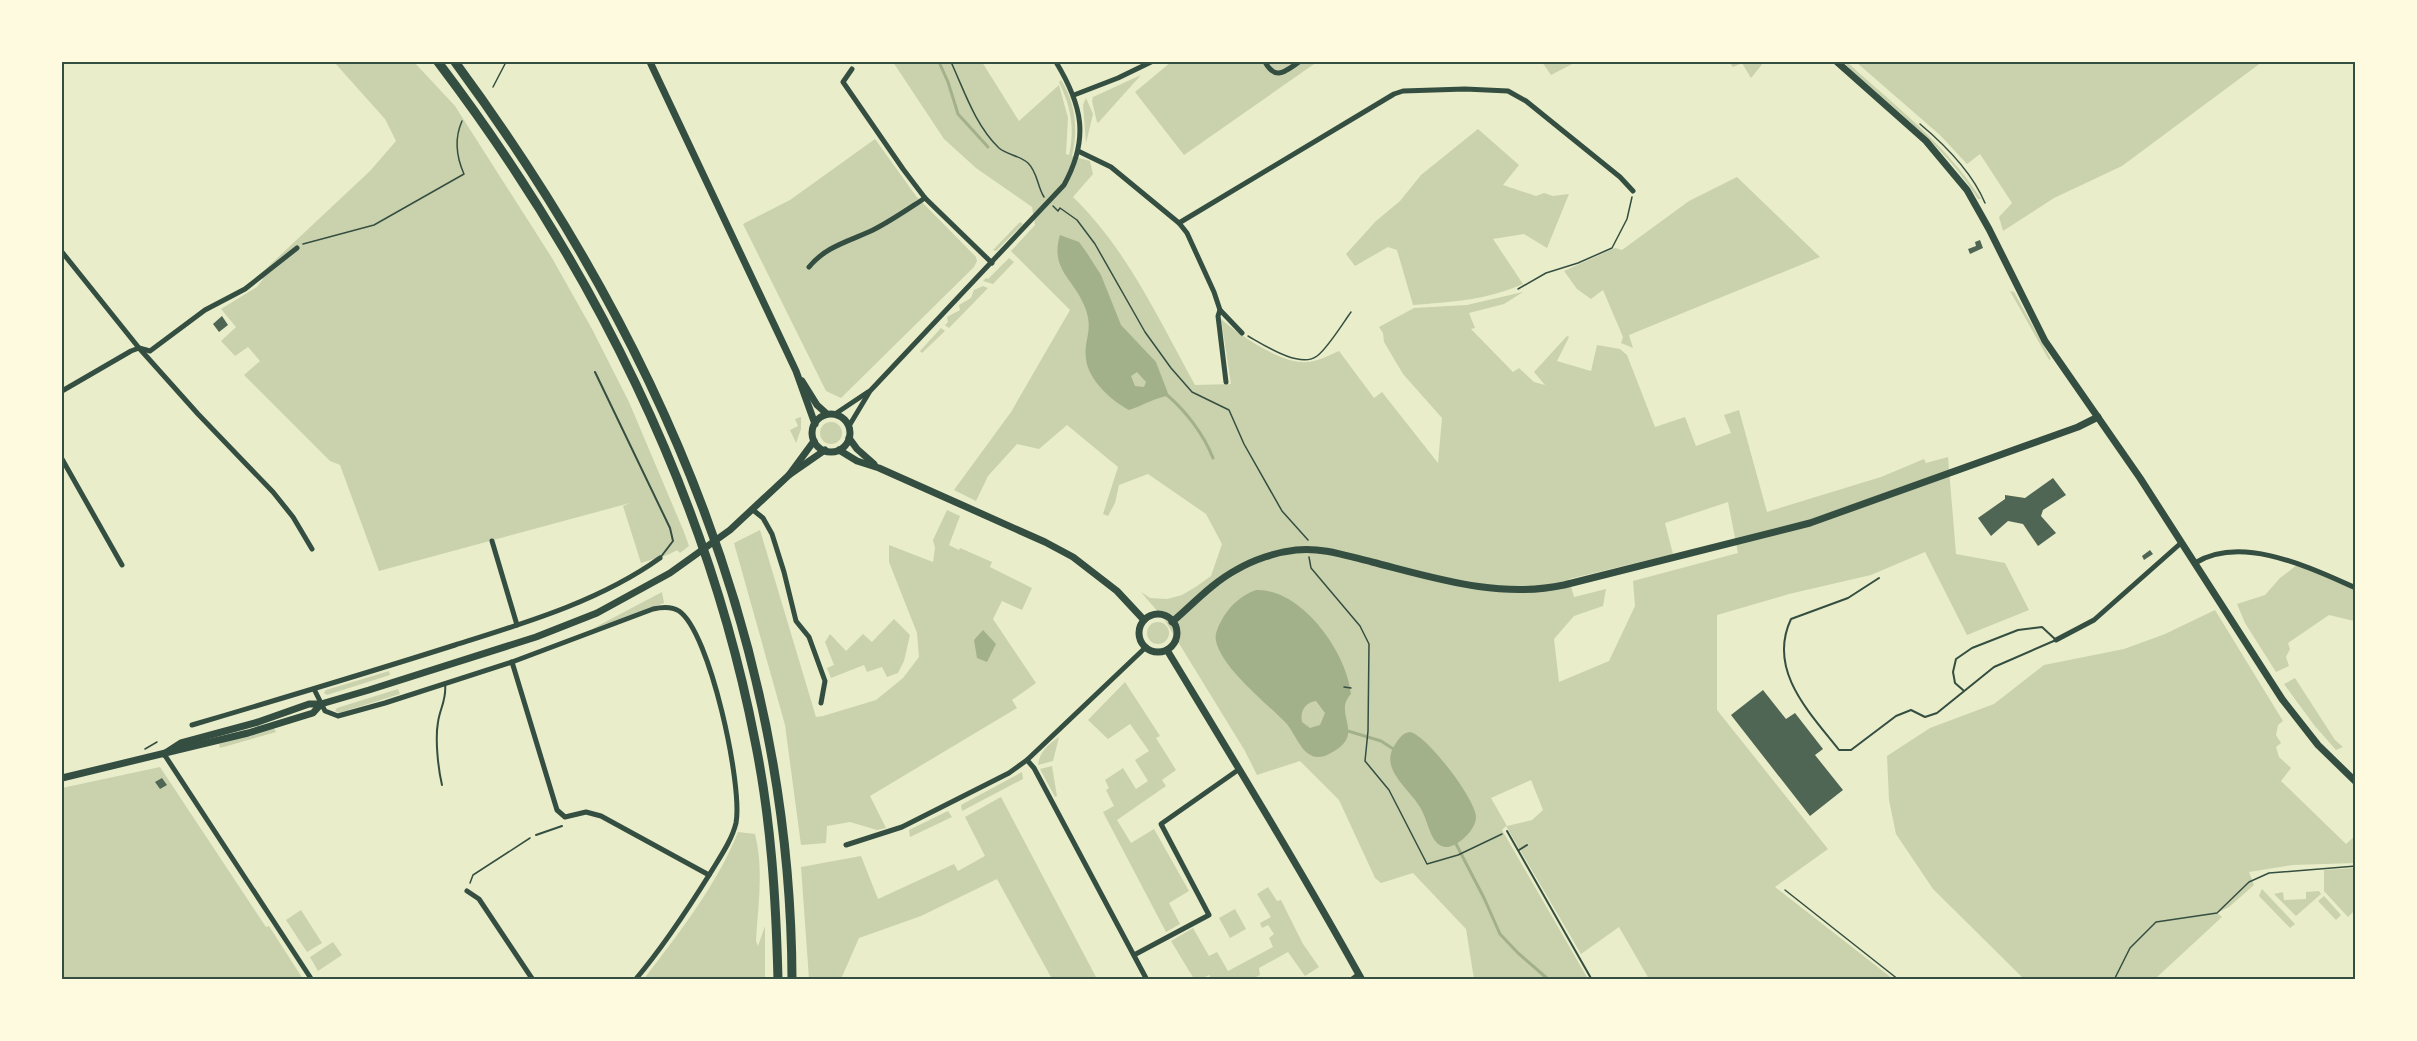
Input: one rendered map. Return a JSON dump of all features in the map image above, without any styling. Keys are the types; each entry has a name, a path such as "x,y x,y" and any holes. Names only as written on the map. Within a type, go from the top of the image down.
{"highway":[{"path":"438,62 539,210 586,289 638,387 673,466 699,536 741,674 756,742 772,858 778,980"},
{"path":"455,62 540,185 603,290 665,413 721,554 764,709 786,854 792,980"}],"street":[{"path":"650,62 796,371 817,405 842,418 849,426"},
{"path":"839,450 849,438 849,426 870,391 1058,193 1074,165 1081,131 1074,95 1056,62"},
{"path":"1074,95 1151,62"},
{"path":"1265,62 1270,71 1278,74 1299,62"},
{"path":"1837,62 1926,141 1967,190 2045,341 2140,478 2282,699 2318,745 2355,782"},
{"path":"852,69 843,81 881,138 925,198 992,263"},
{"path":"1179,224 1394,94 1403,92 1465,89 1508,91 1526,101 1620,177 1633,191"},
{"path":"1078,151 1111,167 1179,224 1187,233 1220,310 1242,333"},
{"path":"809,267 818,255 874,229 925,198"},
{"path":"62,391 139,348 150,351 205,310 245,289 297,248"},
{"path":"62,252 139,348 273,492 293,517 312,549"},
{"path":"1220,310 1218,316 1226,382"},
{"path":"796,371 814,424"},
{"path":"825,450 814,441 812,434 814,424 819,418 831,414 870,391"},
{"path":"1172,622 1206,591 1235,570 1285,552 1327,551 1494,590 1544,590 1810,523 2078,427 2098,417"},
{"path":"849,438 857,449 879,468"},
{"path":"789,475 814,441"},
{"path":"62,778 248,733 313,713 321,704 536,637 597,613 685,563 730,530 789,475 825,450 839,450 857,461 879,468 1045,542 1073,557 1117,591 1144,620"},
{"path":"62,459 122,565"},
{"path":"753,510 763,519 772,534 796,621 809,637 825,681 821,703"},
{"path":"492,541 517,625"},
{"path":"2056,640 2094,620 2181,543"},
{"path":"2195,563 2219,553 2247,551 2302,565 2355,588"},
{"path":"192,725 517,625 591,596 639,572 660,558"},
{"path":"314,689 325,711 338,716 512,662 653,609 670,607 679,611 690,623 708,666 726,727 734,784 736,822 723,852 709,875 675,928 635,980"},
{"path":"1158,614 1172,622 1176,637 1167,650 1156,652 1146,647 1139,634 1144,620 1158,614"},
{"path":"846,845 912,822 1010,773 1027,760 1146,647"},
{"path":"1167,650 1238,770 1299,866 1361,977 1352,980"},
{"path":"512,662 557,810 565,817 586,812 600,816 709,875"},
{"path":"164,754 312,980"},
{"path":"1027,760 1039,778 1147,980"},
{"path":"1134,955 1209,915 1161,824 1238,770"},
{"path":"467,891 478,899 532,980"}],"lane":[{"path":"595,372 670,528 673,541 660,558"},
{"path":"1879,578 1848,598 1791,618 1784,634 1783,654 1792,686 1800,700 1839,750 1851,750 1896,716 1911,710 1925,717 1933,714 1943,709 1963,690 1994,667 2056,640 2042,627 2019,630 1972,648 1956,659 1954,664 1955,683 1963,690"},
{"path":"442,784 439,771 438,721 446,696 445,684"},
{"path":"536,835 562,826"},
{"path":"1507,831 1592,980"},
{"path":"1519,850 1527,845"}],"path":[{"path":"493,87 506,62"},
{"path":"951,62 976,117 1000,149 1027,162 1034,172 1042,196"},
{"path":"297,248 309,242 374,225 464,174 456,147 457,133 462,121"},
{"path":"1518,289 1546,273 1578,263 1612,248 1628,219 1633,191"},
{"path":"1058,210 1060,208 1077,220 1095,244 1144,332 1189,390 1229,410 1242,441 1282,511 1308,539 1311,568 1360,626 1370,644 1368,739 1365,761 1389,790 1427,864 1458,855 1507,831"},
{"path":"1242,333 1285,356 1305,360 1317,357 1351,312"},
{"path":"1344,687 1351,688"},
{"path":"143,750 157,742"},
{"path":"467,891 473,874 536,835"},
{"path":"2114,980 2130,948 2156,922 2217,913 2249,882 2269,873 2355,866"},
{"path":"1785,890 1899,980"}],"shaded area":[{"path":"334,62 414,62 455,106 552,258 629,402 689,546 680,553 677,550 641,563 623,506 630,503 379,571 340,465 330,461 244,375 260,361 248,347 235,356 221,341 236,327 221,309 257,287 263,279 257,277 370,171 396,141 385,119"},
{"path":"893,62 982,62 1019,121 1059,85 1068,118 1066,154 1069,155 1072,136 1071,118 1059,82 1061,80 1073,107 1075,136 1072,156 1090,161 1093,174 1073,197 1110,239 1126,262 1195,385 1231,384 1221,319 1262,348 1286,359 1308,362 1339,351 1374,398 1382,392 1438,463 1442,418 1403,374 1384,342 1383,333 1379,327 1414,308 1467,305 1523,292 1504,304 1469,313 1475,328 1471,329 1513,372 1519,368 1534,382 1545,385 1534,372 1567,336 1569,337 1557,361 1591,371 1597,345 1620,349 1627,355 1655,427 1685,417 1696,446 1731,433 1724,415 1739,410 1767,512 1881,477 1924,459 1926,463 1948,457 1956,554 2005,563 2029,610 1967,635 1925,552 1871,575 1789,594 1717,615 1717,710 1828,849 1775,887 1893,979 1649,979 1619,927 1581,954 1506,826 1502,830 1588,979 1474,979 1466,929 1413,873 1381,883 1375,878 1339,800 1300,761 1257,775 1245,751 1164,619 1141,592 1150,598 1167,599 1182,595 1211,576 1222,544 1206,514 1148,474 1119,485 1115,503 1108,516 1103,514 1118,467 1067,425 1039,449 1017,444 988,476 976,501 954,490 1011,412 1070,310 1011,251 1035,225 1032,207 976,168 944,139","holes":["1728,502 1738,553 1633,581 1635,606 1609,661 1559,682 1554,639 1574,616 1603,606 1606,589 1574,597 1569,579 1673,554 1665,523","1531,780 1543,810 1532,820 1507,826 1491,798"]},
{"path":"1171,62 1317,62 1184,155 1135,92"},
{"path":"1542,62 1576,62 1551,75"},
{"path":"1729,62 1764,62 1751,78 1742,63 1733,67"},
{"path":"1843,62 1847,62 1935,143 1952,160 1981,199 1978,199 1949,160 1915,126"},
{"path":"1856,62 2262,62 2122,166 2054,198 2003,231 1999,217 2012,203 1980,154 1967,164 1940,135"},
{"path":"1141,75 1098,123 1093,97"},
{"path":"1086,98 1093,114 1086,143 1083,105"},
{"path":"1478,129 1519,165 1503,185 1536,196 1544,193 1553,196 1569,194 1547,248 1524,234 1493,239 1523,284 1483,297 1413,305 1397,250 1388,247 1355,266 1346,254 1376,221 1400,201 1421,175"},
{"path":"875,139 916,196 976,257 977,261 974,267 841,398 826,391 743,224 790,200"},
{"path":"1737,177 1820,257 1629,335 1633,348 1621,343 1623,337 1603,290 1591,299 1577,289 1564,271 1615,248 1622,250 1689,201"},
{"path":"1020,222 1023,224 996,251 993,250"},
{"path":"1060,235 1079,242 1101,275 1121,325 1156,362 1169,396 1129,410 1115,401 1096,382 1086,359 1089,321 1079,295 1060,265 1058,247","holes":["1137,372 1146,382 1144,387 1135,386 1131,376"]},
{"path":"1009,258 1014,262 993,284 983,281 988,279"},
{"path":"983,286 988,288 949,328 945,325 948,322 947,317 960,310 959,305 971,298 974,290"},
{"path":"2010,291 2014,292 2051,359 2049,360"},
{"path":"941,328 945,331 922,353 920,351"},
{"path":"801,417 801,429 796,443 790,430 798,426 795,419"},
{"path":"831,422 839,425 842,433 839,441 831,444 823,441 820,433 823,425"},
{"path":"947,510 960,516 949,545 992,562 990,567 1032,588 1022,610 1002,601 993,619 1036,683 1012,700 1017,708 870,796 886,828 877,830 850,822 827,826 826,843 801,845 785,725 734,543 760,530 816,717 823,716 876,700 903,678 919,657 917,633 889,562 889,545 933,562 935,548 933,540"},
{"path":"2297,565 2355,590 2355,624 2354,621 2329,615 2288,643 2290,649 2286,657 2289,666 2276,672 2245,623 2237,604 2265,595 2280,578"},
{"path":"1256,590 1273,592 1305,611 1319,625 1341,660 1348,677 1351,694 1346,702 1345,710 1348,732 1346,740 1340,747 1327,755 1312,756 1306,752 1285,722 1245,684 1226,662 1220,651 1216,638 1221,622 1234,604","holes":["1316,701 1325,713 1320,725 1310,728 1302,722 1304,708 1312,702"]},
{"path":"662,592 664,603 592,629"},
{"path":"2215,610 2283,721 2278,725 2276,735 2281,743 2276,747 2279,757 2291,768 2281,781 2346,844 2355,836 2355,863 2293,865 2249,872 2254,885 2229,907 2217,913 2222,917 2155,979 2024,979 1933,889 1896,834 1889,800 1887,756 1930,728 1994,704 2044,665 2124,649 2165,634"},
{"path":"894,619 910,635 904,661 898,673 887,677 882,667 867,672 864,665 831,678 827,668 834,665 825,642 830,634 846,651 863,634 872,642"},
{"path":"1158,622 1168,629 1169,633 1162,643 1158,644 1148,637 1147,633 1154,623"},
{"path":"983,630 996,644 987,662 977,658 974,640"},
{"path":"389,671 390,675 327,695 324,693 326,690"},
{"path":"2295,678 2335,740 2343,747 2336,750 2314,725 2284,684"},
{"path":"1125,682 1160,736 1156,738 1176,770 1162,780 1166,786 1117,820 1131,843 1154,829 1189,891 1169,903 1180,924 1166,932 1103,812 1114,806 1106,790 1109,788 1105,780 1123,768 1136,789 1148,781 1135,760 1149,751 1130,724 1108,739 1088,720"},
{"path":"398,689 400,694 339,713 335,711 337,708"},
{"path":"274,728 276,732 220,748 219,744"},
{"path":"1410,732 1427,744 1449,769 1460,783 1474,809 1476,817 1471,830 1452,846 1443,847 1434,840 1421,809 1393,770 1390,761 1391,752 1400,737"},
{"path":"1059,737 1053,761 1038,765 1042,752"},
{"path":"1052,766 1057,796 1055,797 1040,769"},
{"path":"160,767 303,979 62,980 62,788"},
{"path":"1022,772 1023,779 962,811 961,805"},
{"path":"1001,797 1097,979 1052,979 997,879 921,916 859,938 841,979 809,979 801,867 861,856 878,899 954,864 958,871 985,856 965,817"},
{"path":"948,811 952,817 910,837 909,830"},
{"path":"738,832 755,834 758,847 760,888 756,941 758,946 765,926 765,979 644,979 708,890"},
{"path":"2355,868 2355,910 2348,917 2324,891 2324,870"},
{"path":"1268,887 1277,901 1281,900 1303,944 1319,967 1305,976 1288,952 1259,968 1260,975 1252,979 1212,979 1209,975 1201,979 1194,979 1171,941 1193,928 1209,956 1217,952 1228,971 1273,947 1269,938 1274,934 1268,925 1262,928 1260,923 1271,917 1257,894"},
{"path":"2262,889 2295,924 2290,928 2259,896"},
{"path":"2319,891 2321,894 2296,916 2274,894 2283,892 2284,900 2306,899 2306,892"},
{"path":"2324,896 2341,915 2336,920 2318,901"},
{"path":"1235,909 1246,929 1230,938 1219,918"},
{"path":"301,910 322,943 307,952 286,920"},
{"path":"333,942 342,955 318,971 310,957"}],"building":[{"path":"1980,240 1983,248 1970,254 1968,249 1976,246 1975,242"},
{"path":"222,316 228,325 219,332 213,324"},
{"path":"2053,478 2066,495 2043,510 2041,516 2056,533 2038,546 2023,524 2008,521 1991,536 1978,518 2005,499 2005,495 2025,498"},
{"path":"2150,550 2153,554 2144,560 2142,556"},
{"path":"1763,690 1786,719 1795,713 1823,749 1815,755 1843,790 1810,816 1731,715"},
{"path":"162,778 167,785 160,789 155,782"}],"waterway":[{"path":"939,62 958,114 988,147"},
{"path":"1167,395 1194,424 1213,458"},
{"path":"1348,731 1381,741 1395,750"},
{"path":"1455,842 1500,934 1549,980"}]}
